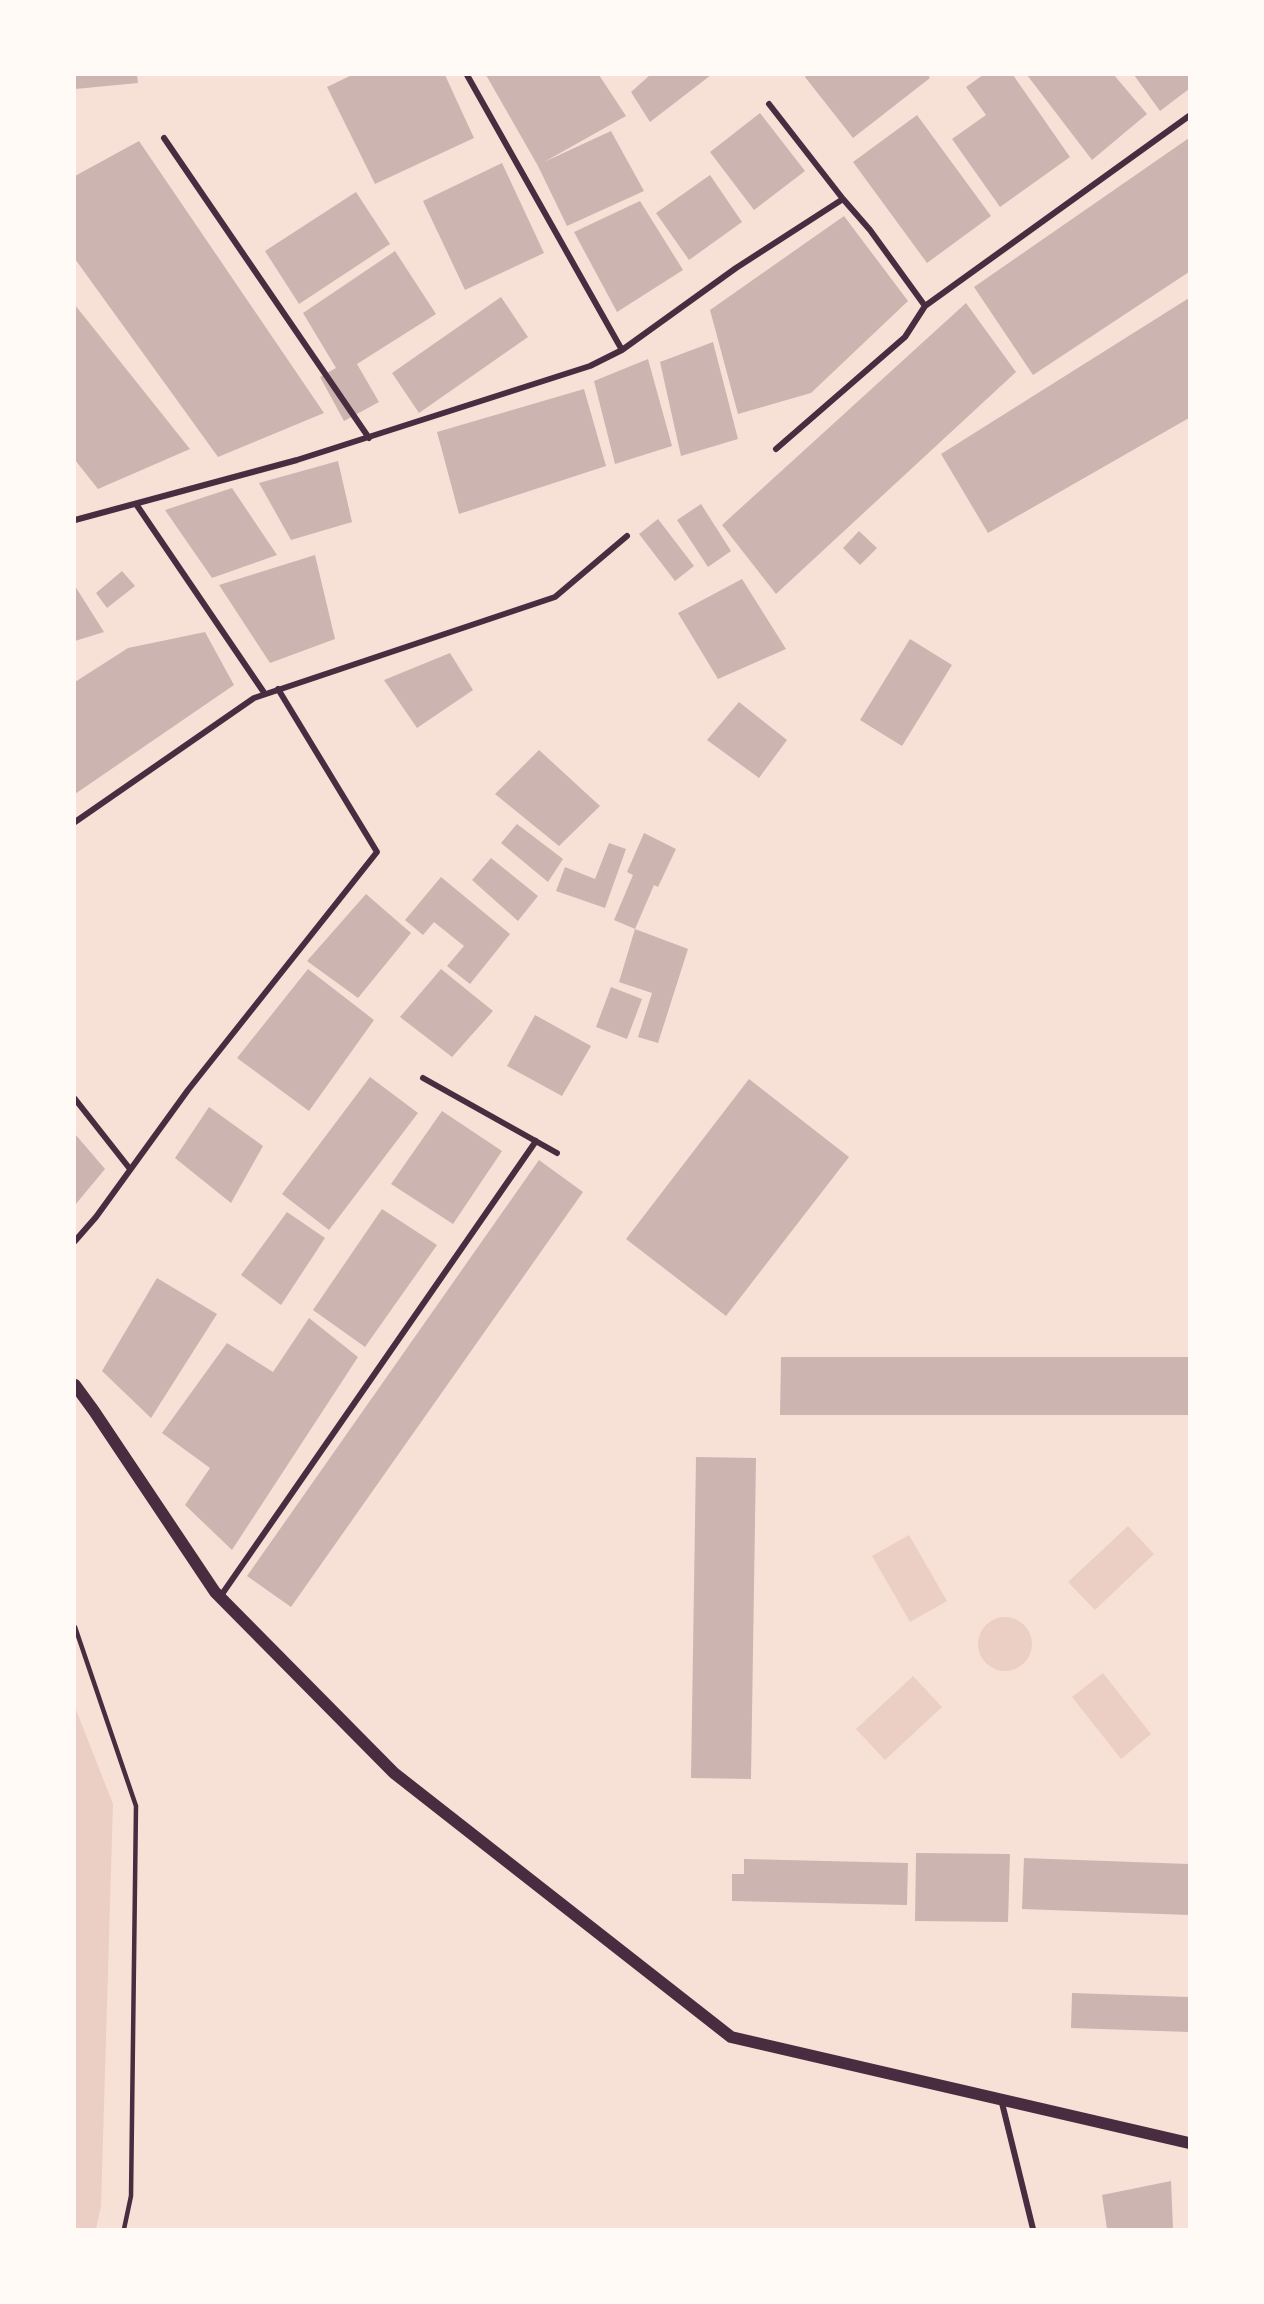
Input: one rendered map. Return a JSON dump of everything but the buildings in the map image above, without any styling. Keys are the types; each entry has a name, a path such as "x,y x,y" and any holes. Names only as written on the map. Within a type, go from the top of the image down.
{"main road":[{"path":"75,1385 220,1597 394,1773 731,2037 1189,2143"}],"street":[{"path":"467,75 622,350"},
{"path":"770,104 843,199 870,230 925,306"},
{"path":"776,449 905,337 925,306 1189,116"},
{"path":"164,138 369,438"},
{"path":"75,520 297,460 590,366 622,350 736,268 843,199"},
{"path":"136,504 265,694"},
{"path":"75,822 254,698 555,597 627,536"},
{"path":"75,1241 96,1217 188,1090 377,852 279,689"},
{"path":"423,1078 557,1153"},
{"path":"75,1099 130,1169"},
{"path":"220,1597 536,1141"},
{"path":"1001,2099 1033,2229"}],"lane":[{"path":"75,1627 136,1806 131,2196 124,2229"}],"shaded area":[{"path":"1128,1526 1154,1554 1095,1610 1068,1582"},
{"path":"909,1535 947,1601 910,1622 872,1556"},
{"path":"1005,1617 1015,1619 1024,1625 1030,1634 1032,1644 1030,1654 1024,1663 1015,1669 1005,1671 995,1669 986,1663 980,1654 978,1644 980,1634 986,1625 995,1619"},
{"path":"1103,1673 1151,1734 1121,1759 1072,1697"},
{"path":"913,1676 942,1707 885,1760 856,1729"},
{"path":"75,1707 113,1804 101,2206 96,2229 75,2229"}]}
